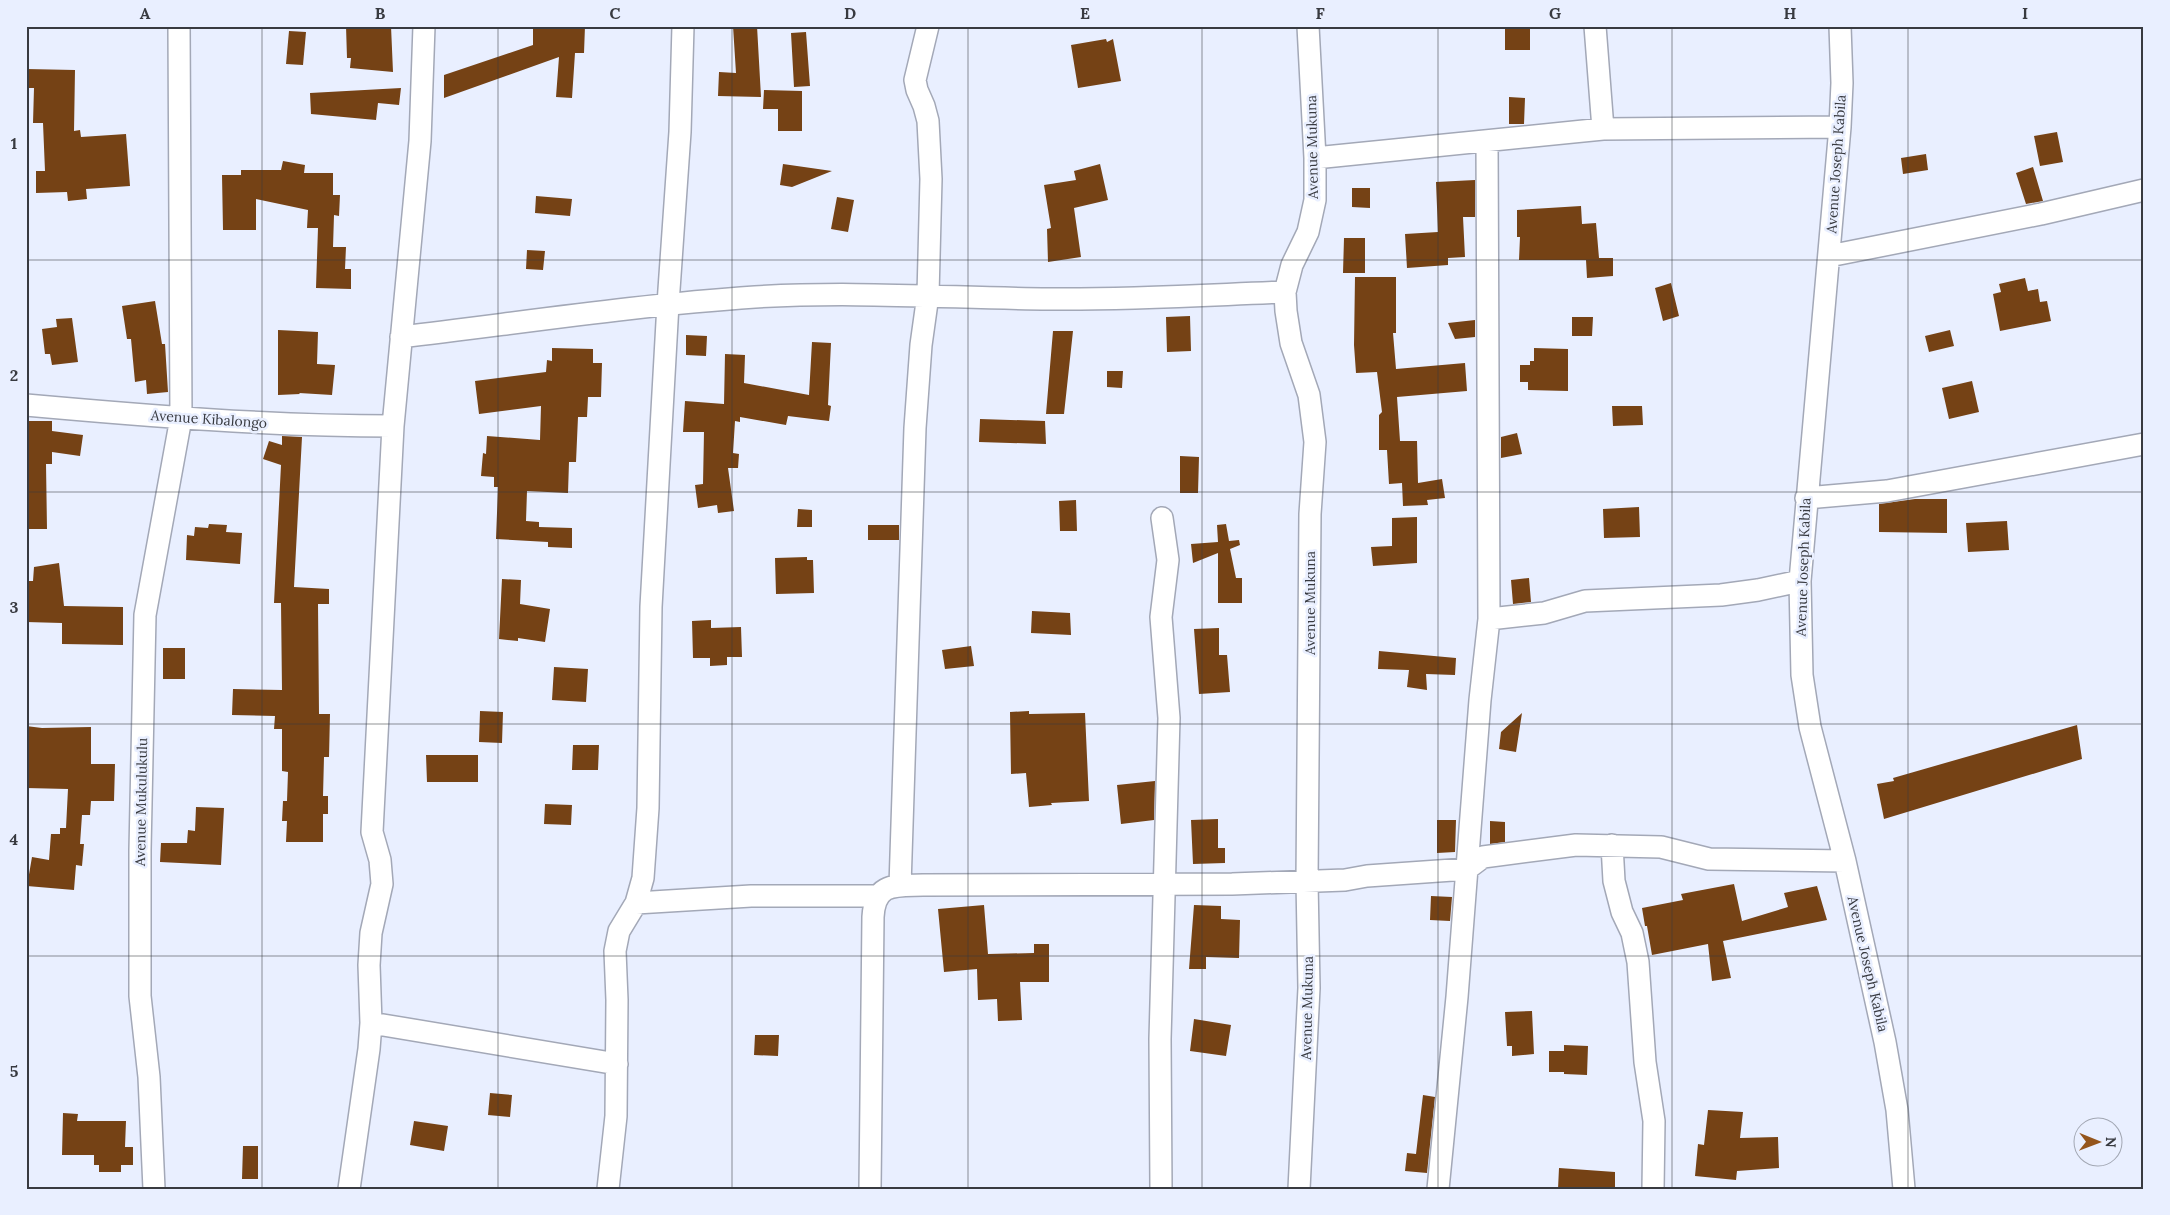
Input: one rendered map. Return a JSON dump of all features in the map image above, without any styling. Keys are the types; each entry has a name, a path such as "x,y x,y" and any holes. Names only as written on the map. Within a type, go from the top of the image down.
{"street":[{"name":"Avenue Mukulukulu","path":"154,1189 148,1077 140,996 140,850 145,615 180,418 179,26"},
{"path":"349,1189 371,1023 369,965 371,933 382,884 380,860 372,832 393,426 420,141 424,26"},
{"path":"608,1189 616,1116 615,951 619,931 636,903 642,878 648,808 651,607 680,132 683,26"},
{"path":"900,886 915,428 921,344 928,294 931,159 926,112 915,80 928,26"},
{"name":"Avenue Mukuna","path":"1299,1189 1309,988 1307,881 1310,514 1315,442 1309,395 1291,343 1285,292 1292,265 1308,232 1315,200 1315,158 1308,26"},
{"path":"1595,26 1602,129"},
{"name":"Avenue Joseph Kabila","path":"1840,26 1842,83 1840,127 1806,498 1800,581 1799,628 1810,727 1845,861 1885,1042 1899,1126 1904,1189"},
{"path":"1315,158 1602,129 1840,127"},
{"path":"1438,1189 1457,997 1480,700 1489,619 1487,141"},
{"path":"1829,256 2042,214 2144,190"},
{"path":"401,337 668,304 756,297 928,294 1050,299 1234,296 1285,292"},
{"name":"Avenue Kibalongo","path":"26,405 180,418 314,426 393,426"},
{"path":"1806,498 1888,492 2144,444"},
{"path":"1161,1189 1159,1102 1169,718 1161,617 1168,560 1162,518"},
{"path":"1489,619 1544,613 1585,602 1721,594 1758,590 1800,581"},
{"path":"870,1189 873,917 874,903 877,896 888,888 900,886 1232,884 1345,880 1367,876 1466,868 1483,857 1576,845 1661,847 1709,859 1845,861"},
{"path":"1612,845 1614,881 1622,912 1632,933 1638,962 1645,1062 1654,1121 1654,1189"},
{"path":"636,903 751,896 877,896"},
{"path":"371,1023 617,1064"}],"building":[{"path":"346,26 391,26 393,72 350,68 351,58 347,58"},
{"path":"533,26 585,26 584,53 575,53 572,98 556,97 559,57 444,98 444,75 533,45"},
{"path":"733,26 757,26 761,97 718,96 719,72 736,73"},
{"path":"1505,26 1530,26 1530,50 1505,50"},
{"path":"289,31 306,32 303,65 286,64"},
{"path":"806,32 810,86 794,87 791,33"},
{"path":"1106,39 1107,42 1113,39 1121,81 1078,88 1071,45"},
{"path":"26,69 75,70 74,131 80,130 81,137 126,134 130,186 86,189 87,199 68,201 67,192 36,193 36,171 45,171 43,123 33,123 34,88 26,88"},
{"path":"401,88 399,105 378,103 376,120 311,114 310,93"},
{"path":"764,90 802,91 802,131 778,131 778,109 763,109"},
{"path":"1509,97 1525,98 1524,124 1509,124"},
{"path":"2057,132 2063,162 2040,166 2034,136"},
{"path":"1926,154 1928,170 1903,174 1901,158"},
{"path":"283,161 305,165 304,173 333,173 333,195 340,195 339,216 334,215 333,247 346,247 345,269 351,269 351,289 316,288 318,228 307,228 308,210 256,199 256,230 223,230 222,175 241,175 241,170 281,170"},
{"path":"783,164 832,171 792,187 780,185"},
{"path":"1100,164 1108,200 1074,208 1081,257 1048,262 1047,229 1051,228 1044,185 1076,180 1074,171"},
{"path":"2033,167 2043,201 2026,204 2016,173"},
{"path":"1475,180 1475,217 1463,217 1465,257 1448,258 1448,265 1407,268 1405,234 1438,232 1436,182"},
{"path":"1352,188 1370,188 1370,208 1352,207"},
{"path":"536,196 572,199 570,216 535,213"},
{"path":"837,197 854,200 848,232 831,229"},
{"path":"1581,206 1582,224 1596,223 1599,258 1613,258 1613,276 1587,278 1586,260 1519,260 1520,237 1517,237 1517,210"},
{"path":"1344,238 1365,238 1365,273 1343,273"},
{"path":"527,250 545,251 543,270 526,269"},
{"path":"1355,277 1396,277 1396,333 1393,333 1396,369 1465,363 1467,391 1397,397 1400,441 1417,441 1418,483 1442,479 1445,498 1427,500 1428,505 1403,506 1402,483 1389,484 1387,450 1379,450 1379,415 1382,412 1377,372 1356,373 1354,345"},
{"path":"2025,278 2028,291 2038,289 2040,302 2047,301 2051,321 2000,331 1993,294 2001,292 1999,284"},
{"path":"1671,283 1679,316 1663,321 1655,288"},
{"path":"155,301 162,344 165,344 168,392 147,394 146,380 135,382 131,339 127,339 122,306"},
{"path":"1190,316 1191,351 1167,352 1166,317"},
{"path":"1572,317 1593,317 1592,336 1572,336"},
{"path":"72,318 78,362 52,365 50,354 45,354 42,329 57,327 56,319"},
{"path":"1475,320 1475,337 1455,339 1448,323"},
{"path":"278,330 318,332 317,364 335,365 332,395 299,393 278,395"},
{"path":"1950,330 1954,346 1929,352 1925,336"},
{"path":"1053,331 1073,331 1064,414 1046,414"},
{"path":"686,335 707,336 706,356 686,355"},
{"path":"812,342 831,343 828,405 831,406 829,421 788,416 786,425 740,417 740,422 735,421 733,453 739,454 738,468 728,468 734,511 718,513 717,505 698,508 695,485 703,484 704,432 683,432 685,401 724,404 725,354 745,355 744,383 809,395"},
{"path":"552,348 593,349 593,363 602,363 601,397 588,397 587,417 578,417 576,462 569,462 568,493 527,491 526,521 539,522 539,527 572,528 572,548 548,547 548,542 496,539 498,487 494,487 494,477 481,476 483,453 486,454 487,436 540,440 541,406 479,414 475,381 546,372 547,360 552,361"},
{"path":"1534,348 1568,349 1568,391 1528,390 1528,382 1520,382 1520,365 1530,365 1530,361 1534,361"},
{"path":"1107,371 1123,371 1122,388 1107,387"},
{"path":"1972,381 1979,412 1949,419 1942,388"},
{"path":"1612,406 1642,406 1643,425 1613,426"},
{"path":"980,419 1045,421 1046,444 979,442"},
{"path":"26,421 52,421 52,431 83,435 80,456 52,452 52,464 46,464 47,529 26,529"},
{"path":"1517,433 1522,454 1501,458 1501,437"},
{"path":"282,436 302,437 294,587 329,589 329,604 318,604 319,714 330,714 329,757 324,757 323,796 328,796 328,814 323,814 323,842 286,842 287,821 282,821 283,801 287,801 288,772 282,771 282,729 274,729 275,716 232,715 233,689 282,690 281,603 274,603 281,465 263,459 269,441 282,445"},
{"path":"1180,456 1199,457 1198,493 1180,493"},
{"path":"1915,499 1947,499 1947,533 1879,532 1879,504"},
{"path":"1076,500 1077,531 1060,531 1059,501"},
{"path":"1639,507 1640,537 1604,538 1603,509"},
{"path":"798,509 812,510 812,527 797,527"},
{"path":"1417,517 1417,563 1373,566 1371,547 1392,546 1392,518"},
{"path":"2007,521 2009,550 1968,552 1966,523"},
{"path":"209,524 227,525 226,532 242,533 240,564 186,560 187,535 194,536 195,527 208,528"},
{"path":"1226,524 1229,541 1239,540 1240,545 1230,549 1236,578 1242,578 1242,603 1218,603 1218,553 1193,563 1191,544 1218,542 1217,525"},
{"path":"868,525 899,525 899,540 868,540"},
{"path":"807,557 807,560 813,560 814,593 776,594 775,558"},
{"path":"59,563 64,606 123,607 123,645 62,644 62,623 26,622 26,581 33,581 34,567"},
{"path":"1529,578 1531,602 1513,604 1511,580"},
{"path":"502,579 521,580 520,604 550,609 545,642 518,638 518,641 499,639"},
{"path":"1032,611 1070,613 1071,635 1031,633"},
{"path":"711,620 711,628 741,627 742,657 727,657 727,665 710,666 710,658 693,658 692,621"},
{"path":"1219,628 1219,655 1227,655 1230,692 1199,694 1194,629"},
{"path":"971,646 974,666 945,669 942,650"},
{"path":"163,648 185,648 185,679 163,679"},
{"path":"1379,651 1456,658 1455,675 1426,674 1427,690 1407,687 1409,670 1378,669"},
{"path":"554,667 588,669 586,702 552,700"},
{"path":"480,711 503,712 502,743 479,742"},
{"path":"1029,711 1029,714 1085,713 1089,801 1051,803 1052,805 1029,807 1026,773 1011,774 1010,712"},
{"path":"1522,713 1516,752 1499,749 1501,732"},
{"path":"2077,725 2082,759 1884,819 1877,784 1894,781 1893,778"},
{"path":"26,726 42,728 91,727 91,764 115,764 114,801 91,801 90,815 82,815 80,844 84,844 82,866 76,865 74,890 27,886 32,857 49,860 51,834 60,834 60,828 66,828 68,789 26,788"},
{"path":"573,745 599,745 598,770 572,770"},
{"path":"426,755 478,755 478,782 427,782"},
{"path":"1155,781 1154,820 1121,824 1117,785"},
{"path":"545,804 572,805 571,825 544,824"},
{"path":"196,807 224,808 221,865 160,862 161,843 187,843 188,830 195,831"},
{"path":"1218,819 1218,848 1225,848 1225,863 1193,864 1191,820"},
{"path":"1437,820 1456,820 1455,852 1437,853"},
{"path":"1490,821 1505,822 1505,842 1490,844"},
{"path":"1734,884 1742,921 1788,907 1784,893 1817,886 1827,920 1723,941 1731,978 1712,981 1708,944 1652,955 1642,908 1683,900 1681,894"},
{"path":"1431,896 1452,897 1450,921 1430,920"},
{"path":"984,905 988,954 1034,953 1034,944 1049,944 1049,982 1020,982 1022,1020 998,1021 997,999 978,1000 977,969 944,972 938,909"},
{"path":"1194,905 1221,906 1221,919 1240,920 1239,958 1206,957 1206,969 1189,969"},
{"path":"1532,1011 1534,1054 1512,1056 1512,1046 1507,1046 1505,1012"},
{"path":"1194,1019 1231,1025 1226,1056 1190,1051"},
{"path":"755,1035 779,1035 778,1056 754,1055"},
{"path":"1564,1045 1588,1046 1587,1075 1549,1072 1549,1051 1564,1051"},
{"path":"490,1093 512,1095 510,1117 488,1115"},
{"path":"1423,1095 1435,1097 1427,1173 1405,1171 1407,1153 1416,1154"},
{"path":"1708,1110 1743,1112 1740,1138 1778,1137 1779,1168 1737,1171 1736,1180 1695,1176 1698,1144 1704,1145"},
{"path":"63,1113 78,1114 77,1121 126,1121 125,1147 133,1147 133,1165 121,1165 121,1172 99,1172 99,1165 94,1165 94,1155 62,1155"},
{"path":"414,1121 448,1126 444,1151 410,1145"},
{"path":"243,1146 258,1146 258,1179 242,1179"},
{"path":"1559,1168 1615,1172 1615,1189 1558,1189"}]}
